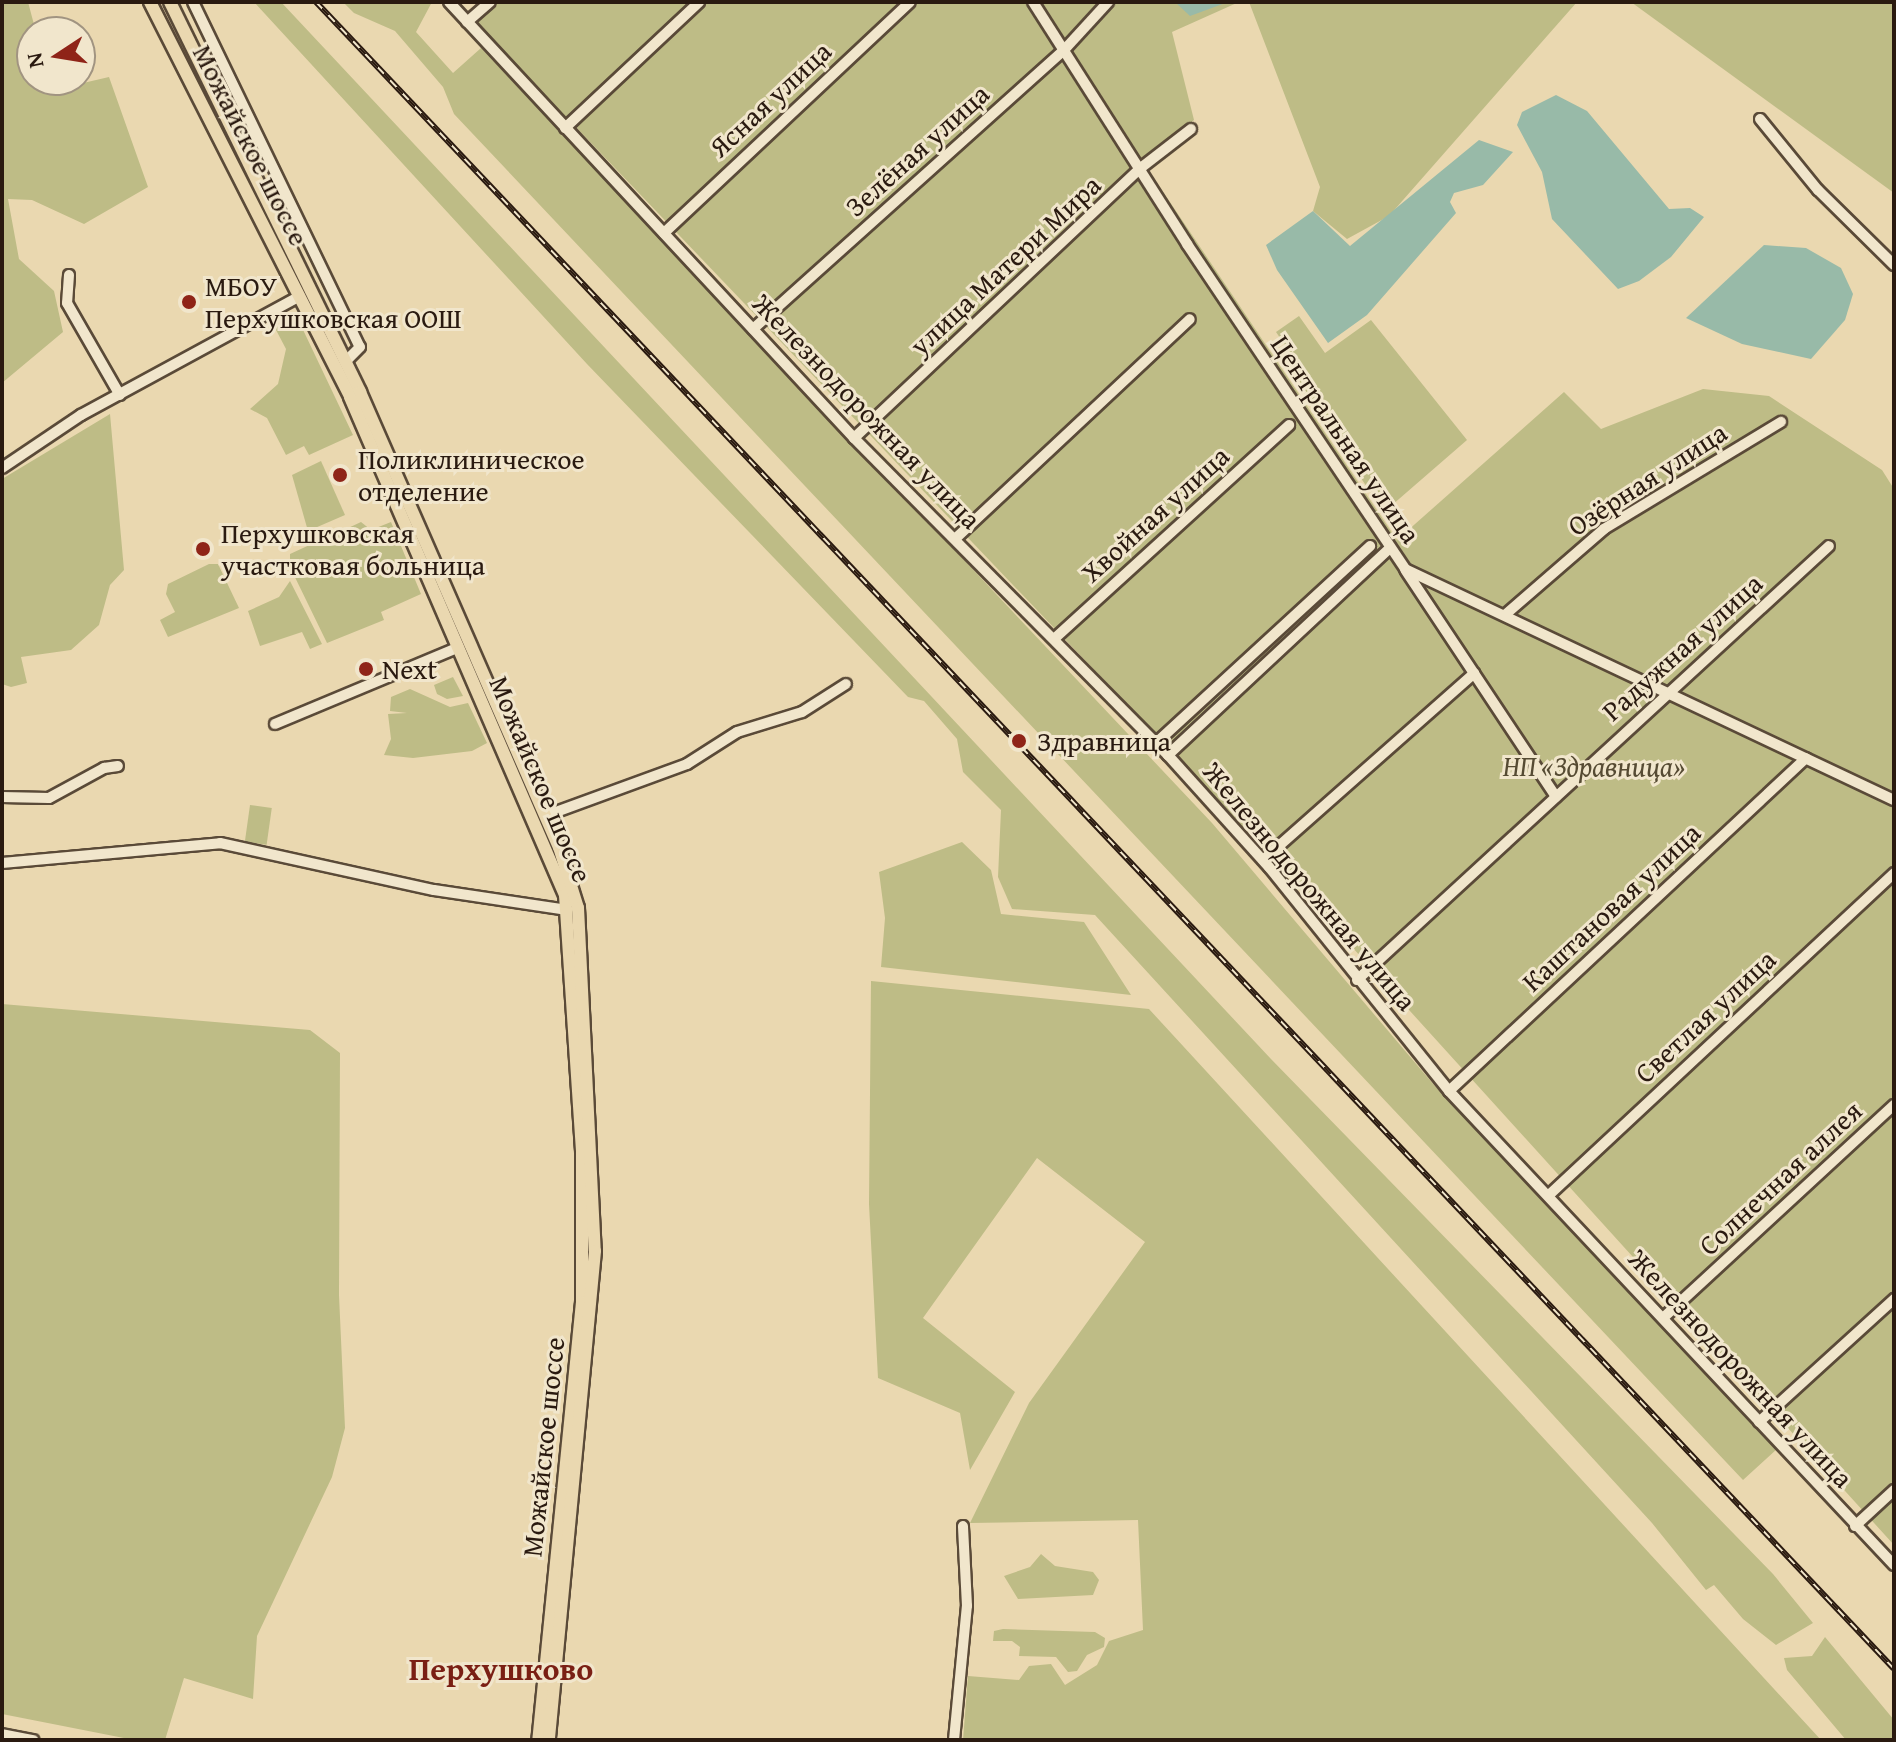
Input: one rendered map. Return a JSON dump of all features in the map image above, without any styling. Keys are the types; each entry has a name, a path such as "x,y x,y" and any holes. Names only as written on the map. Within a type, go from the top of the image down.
{"main road":[{"name":"Можайское шоссе","path":"150,2 300,296 559,876 568,910 583,1165 582,1287 538,1740"},
{"name":"Можайское шоссе","path":"170,2 345,362 545,816 578,908 595,1210 587,1361 549,1740"}],"street":[{"path":"193,2 360,347 345,362"},
{"name":"Железнодорожная улица","path":"449,2 854,438 1168,755 1263,860 1449,1091 1894,1565"},
{"path":"467,22 490,2"},
{"path":"565,128 699,2"},
{"name":"Ясная улица","path":"664,233 910,2"},
{"name":"Центральная улица","path":"1033,2 1142,167 1187,244 1405,569 1506,614 1894,800"},
{"name":"Зелёная улица","path":"753,329 1065,49 1108,2"},
{"path":"1760,119 1818,190 1894,265"},
{"name":"улица Матери Мира","path":"854,438 1142,167 1191,129"},
{"path":"69,275 67,303 120,395"},
{"path":"2,468 120,395 300,296"},
{"path":"956,538 1190,319"},
{"name":"Озёрная улица","path":"1506,614 1604,529 1781,422"},
{"name":"Хвойная улица","path":"1054,639 1289,425"},
{"path":"1156,743 1370,546"},
{"name":"Радужная улица","path":"1357,980 1829,546"},
{"path":"1168,755 1390,548"},
{"path":"1405,569 1556,797"},
{"path":"275,724 459,647"},
{"path":"1263,860 1474,673"},
{"path":"545,816 687,764 737,732 802,712 846,684"},
{"name":"Каштановая улица","path":"1449,1091 1806,758"},
{"path":"2,797 49,798 104,768 118,766"},
{"path":"2,863 220,843 434,890 568,910"},
{"name":"Светлая улица","path":"1549,1195 1894,873"},
{"name":"Солнечная аллея","path":"1663,1318 1894,1105"},
{"path":"1759,1422 1894,1299"},
{"path":"1855,1526 1894,1490"},
{"path":"954,1740 967,1606 963,1526"},
{"path":"2,1734 33,1740"}],"green space":[{"path":"2,2 28,2 32,16 16,16 16,96 96,96 96,80 109,77 148,187 84,224 32,200 8,199 19,259 54,291 63,332 2,383"},
{"path":"254,2 281,2 1271,1059 1773,1574 1813,1623 1776,1645 1743,1619 1714,1585 1706,1590 1652,1523 1095,915 1012,909 998,877 1001,810 963,772 957,739 924,701 908,697 587,364"},
{"path":"343,2 432,2 416,32 453,73 481,48 1212,823 1434,1085 1777,1449 1743,1480 454,114 443,87 395,31 354,13"},
{"name":"НП «Здравница»","path":"479,2 1239,2 1172,32 1194,120 1143,162 1397,540 1564,392 1601,429 1703,389 1769,396 1882,470 1894,489 1894,1545 1226,808 467,13"},
{"path":"1249,2 1577,2 1389,216 1347,239 1313,211 1320,187"},
{"path":"1631,2 1894,2 1894,193"},
{"path":"296,315 353,435 309,455 304,446 286,455 267,418 250,409 278,384 286,349 275,328"},
{"path":"1299,316 1325,353 1371,320 1467,440 1384,512 1292,377 1302,370 1276,332"},
{"path":"110,414 124,570 110,585 99,625 71,650 21,657 27,683 11,687 2,684 2,479"},
{"path":"321,461 345,515 308,531 292,475"},
{"path":"361,522 371,530 391,522 421,594 381,612 384,620 327,643 290,567 290,554 316,542 329,545 331,536"},
{"path":"209,564 218,564 239,608 168,637 160,620 175,612 166,594 168,584"},
{"path":"290,581 322,644 310,649 302,632 260,646 248,611 279,597"},
{"path":"453,677 463,696 447,699 437,694 434,685"},
{"path":"410,689 450,707 468,703 487,743 472,751 413,758 384,755 391,739 388,714 407,713 390,711 391,697"},
{"path":"250,805 272,808 267,845 245,842"},
{"path":"962,842 991,870 1001,914 1084,922 1131,995 881,967 885,918 879,872"},
{"path":"871,981 1149,1009 1821,1740 963,1740 968,1676 1019,1680 1029,1666 1051,1664 1065,1685 1097,1665 1109,1641 1143,1630 1138,1520 970,1523 1029,1403 1145,1242 1037,1158 923,1318 1015,1392 970,1470 960,1413 878,1378 869,1204"},
{"path":"2,1004 310,1030 340,1053 339,1295 345,1428 332,1477 257,1636 253,1699 184,1678 165,1740 134,1740 2,1714"},
{"path":"1041,1554 1055,1566 1093,1572 1099,1580 1093,1595 1018,1599 1004,1576 1030,1567"},
{"path":"994,1631 1095,1632 1105,1638 1104,1647 1087,1655 1077,1671 1068,1672 1056,1657 1019,1656 1020,1647 1012,1641 993,1641"},
{"path":"1825,1637 1894,1720 1894,1740 1846,1740 1787,1670 1784,1658 1812,1656"}],"shaded area":[{"path":"1175,2 1228,2 1190,16"},
{"path":"1556,95 1587,111 1669,209 1690,208 1704,217 1671,257 1639,281 1618,289 1552,219 1542,172 1517,125 1522,112"},
{"path":"1479,140 1513,152 1483,185 1454,193 1450,202 1456,213 1367,315 1328,343 1277,270 1266,245 1313,211 1350,246"},
{"path":"1764,245 1806,248 1841,268 1853,294 1845,320 1811,359 1742,344 1686,318"}],"railway":[{"path":"316,2 1894,1669"}],"place":[{"name":"МБОУ Перхушковская ООШ","path":"189,302"},
{"name":"Поликлиническое отделение","path":"340,475"},
{"name":"Перхушковская участковая больница","path":"203,549"},
{"name":"Next","path":"366,669"},
{"name":"Здравница","path":"1019,741"}],"district":[{"name":"Перхушково","path":"501,1669"}]}
